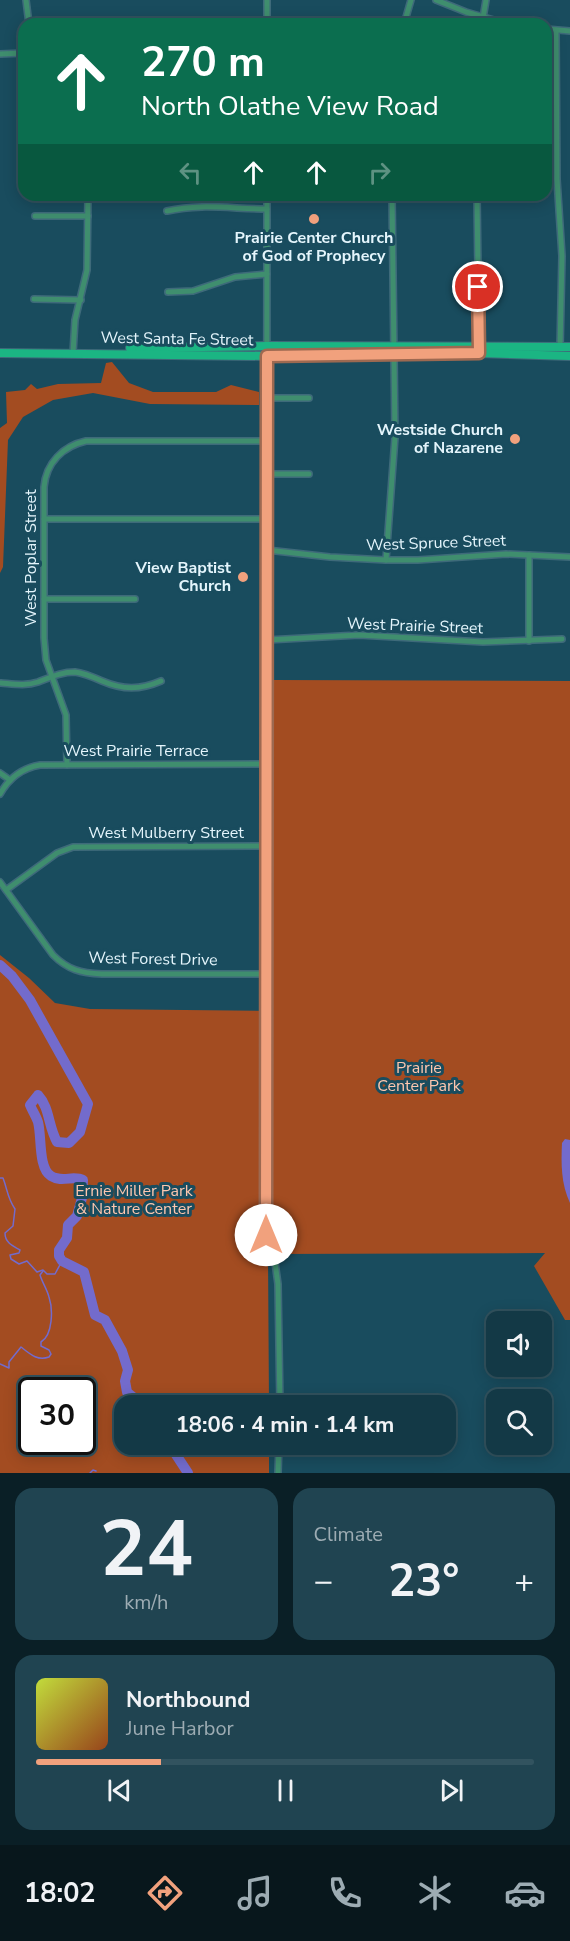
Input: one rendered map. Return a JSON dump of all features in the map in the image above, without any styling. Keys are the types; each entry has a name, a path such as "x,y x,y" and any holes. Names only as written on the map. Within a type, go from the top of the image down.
{"street":[{"path":"26,0 28,18"},
{"path":"267,0 267,18"},
{"path":"406,18 411,0"},
{"path":"436,0 476,18"},
{"path":"483,18 486,0"},
{"path":"552,30 570,31"},
{"path":"556,30 564,353"},
{"path":"0,54 18,54"},
{"path":"73,350 75,320 87,270 88,201"},
{"path":"267,201 266,1235 273,1248 278,1284 280,1395"},
{"path":"386,560 395,437 392,201"},
{"path":"477,201 479,350"},
{"path":"167,211 209,205 267,208"},
{"path":"35,216 88,216"},
{"path":"168,292 193,291 235,277 267,274"},
{"path":"34,299 81,300"},
{"name":"West Santa Fe Street","path":"0,353 267,346 564,353 570,347"},
{"name":"West Santa Fe Street","path":"0,348 267,356 393,350"},
{"path":"267,398 309,398"},
{"name":"West Poplar Street","path":"67,765 66,715 46,660 44,639 44,487 47,472 62,452 80,442 267,441"},
{"path":"267,474 309,474"},
{"path":"44,519 267,519"},
{"name":"West Spruce Street","path":"267,550 386,560 529,555 570,557"},
{"path":"529,555 529,641"},
{"path":"44,599 135,599"},
{"name":"West Prairie Street","path":"267,640 359,635 483,642 562,639"},
{"path":"1,683 31,684 52,675 78,672 113,686 125,688 146,687 161,681"},
{"name":"West Prairie Terrace","path":"0,794 19,772 32,766 267,764"},
{"path":"0,773 10,780"},
{"name":"West Mulberry Street","path":"6,890 57,853 73,847 267,846"},
{"path":"0,882 6,890"},
{"name":"West Forest Drive","path":"6,890 52,955 61,963 77,971 102,974 268,974"},
{"path":"278,1473 279,1455"}],"green space":[{"path":"112,362 129,383 153,392 216,392 231,385 259,392 259,405 150,404 93,393 53,400 23,417 8,440 3,567 0,573 0,428 7,423 6,392 25,390 31,384 37,389 58,384 101,383 106,363"},
{"name":"Prairie Center Park","path":"272,680 570,681 570,1320 565,1320 534,1266 545,1253 268,1254 269,1395 114,1395 114,1455 269,1455 269,1473 0,1473 0,955 55,1003 90,1009 271,1011"}],"shaded area":[{"path":"565,1139 570,1140 570,1203 562,1174 562,1143"}],"waterway":[{"path":"0,965 12,976 30,1000 88,1104 80,1132 69,1143 57,1142 45,1106 38,1095 30,1105 38,1122 42,1159 47,1172 55,1178 83,1180 82,1198 77,1216 68,1225 67,1238 59,1250 59,1256 62,1261 84,1272 95,1315 105,1320 122,1351 128,1370 125,1381 127,1392 131,1395"},
{"path":"0,1178 3,1178 15,1209 13,1226 5,1233 5,1236 10,1244 20,1250 19,1253 10,1255 11,1259 19,1264 27,1261 37,1272 43,1270 47,1274 55,1274 62,1261"},
{"path":"0,1364 9,1368 9,1362 21,1347 37,1357 45,1358 51,1354 49,1350 41,1346 50,1328 51,1315 49,1297 40,1275 43,1271"},
{"path":"176,1455 188,1473"},
{"path":"90,1473 93,1470 96,1471"}],"place":[{"name":"Prairie Center Church of God of Prophecy","path":"314,219"},
{"name":"Westside Church of Nazarene","path":"515,439"},
{"name":"View Baptist Church","path":"243,577"}],"route":[{"path":"266,1235 267,356 479,353 478,287"}],"park label":[{"name":"Ernie Miller Park & Nature Center","path":"134,1200"}]}
